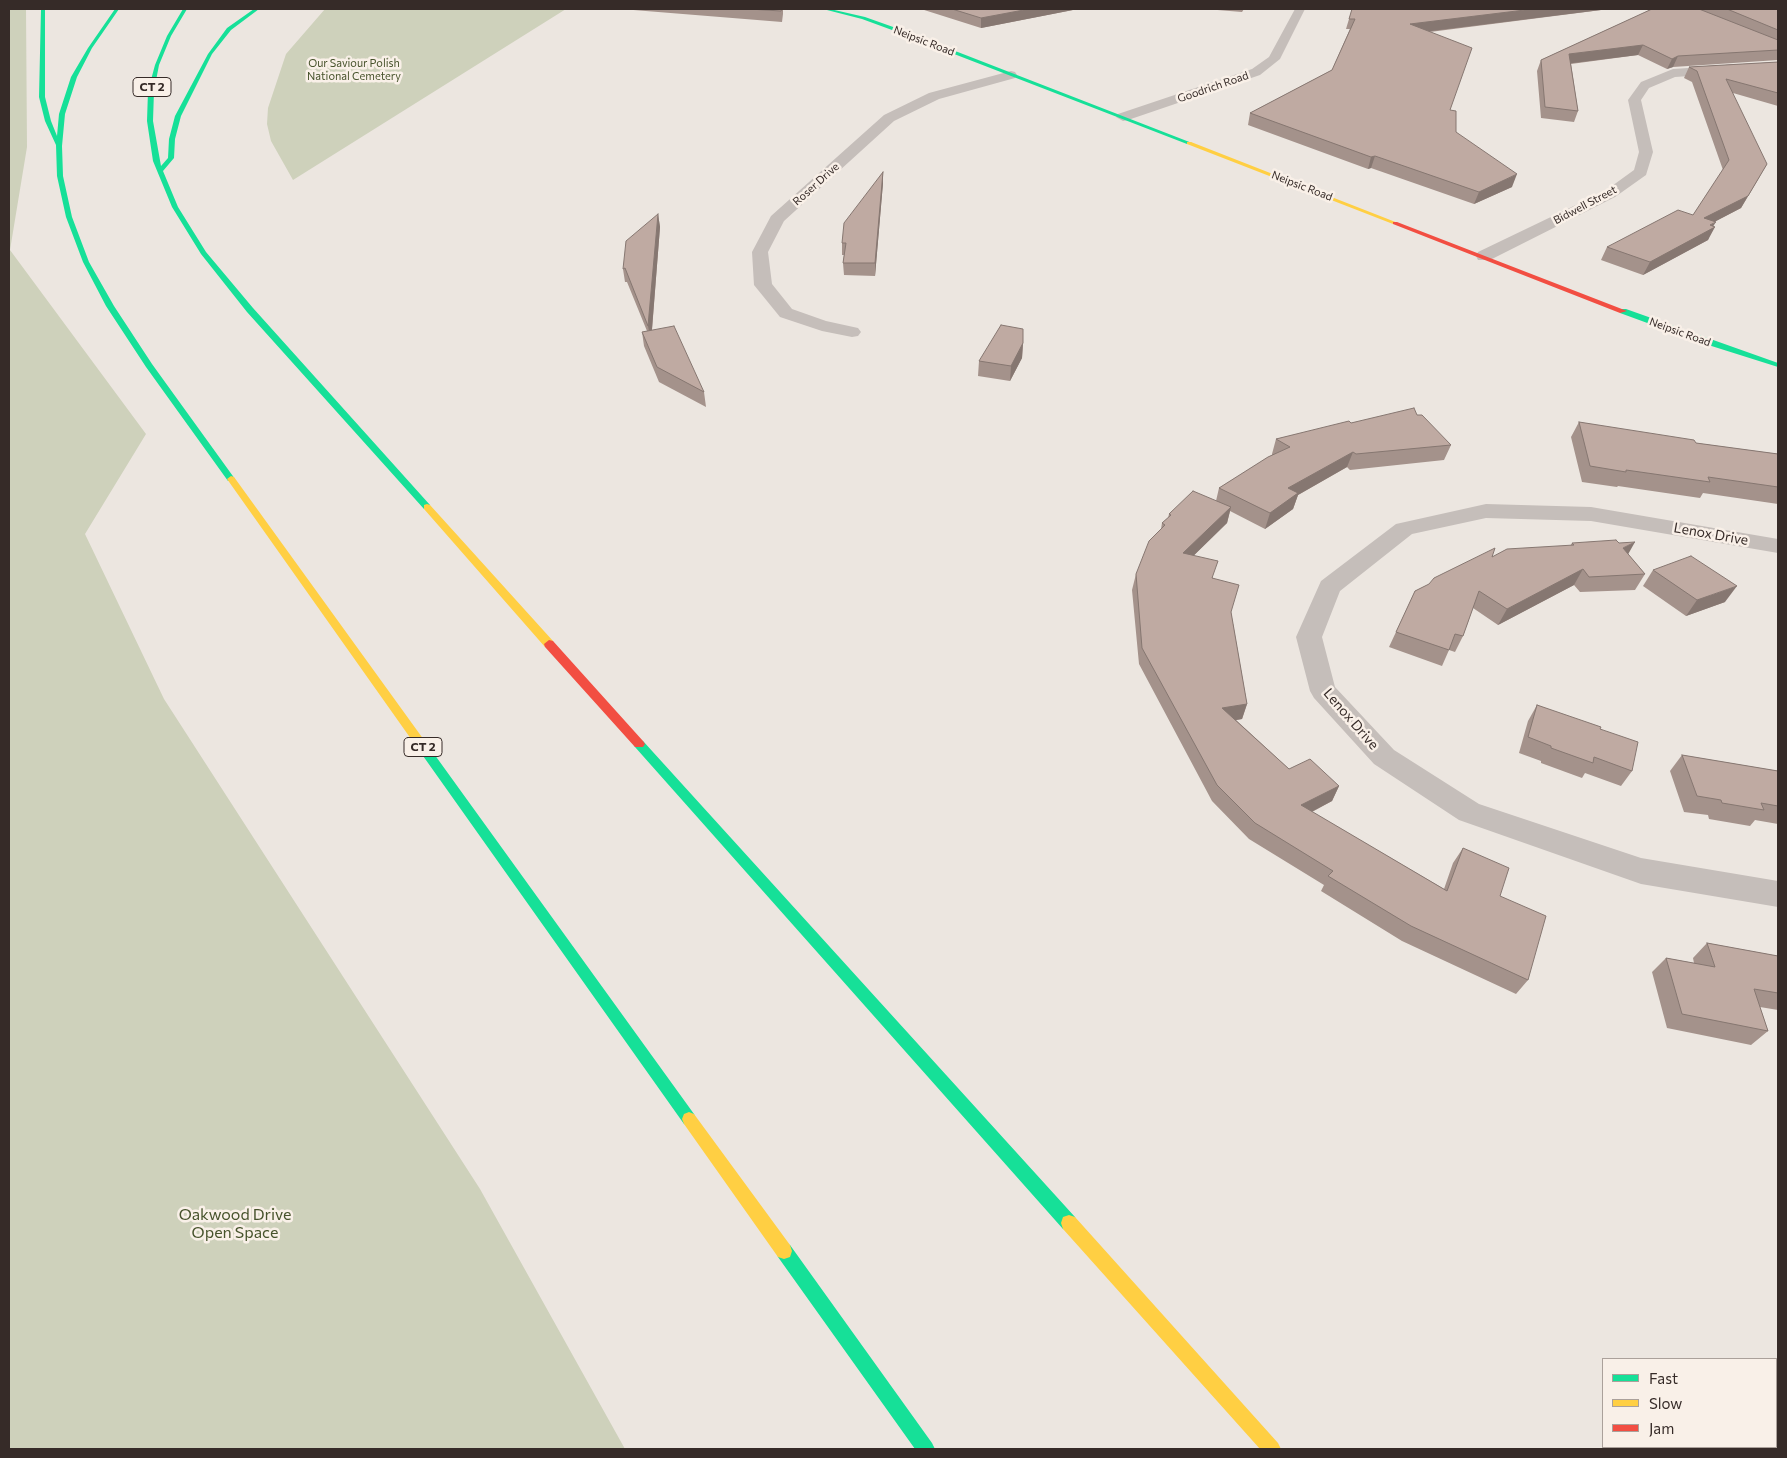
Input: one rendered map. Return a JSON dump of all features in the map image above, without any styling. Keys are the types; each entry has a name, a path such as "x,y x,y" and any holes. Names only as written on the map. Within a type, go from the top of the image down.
{"main road":[{"path":"43,9 42,97 48,121 59,146"},
{"name":"CT 2","path":"117,9 90,48 74,77 62,114 59,146 62,190 72,226 94,278 126,331 926,1449"},
{"name":"CT 2","path":"185,9 163,50 151,91 151,131 160,171 174,207 195,241 250,310 1272,1449"},
{"path":"160,171 171,158 172,139 178,116 210,54 229,30 257,9"},
{"name":"Neipsic Road","path":"825,9 863,18 1705,341 1778,365"}],"street":[{"name":"Goodrich Road","path":"1123,117 1256,72 1274,60 1300,9"},
{"name":"Bidwell Street","path":"1484,256 1610,194 1641,172 1646,152 1634,100 1645,85 1673,73 1778,66"},
{"name":"Roser Drive","path":"852,332 822,326 786,313 763,285 760,252 778,219 889,118 934,96 1011,75"},
{"name":"Lenox Drive","path":"1778,546 1591,514 1486,511 1404,529 1330,587 1309,637 1323,691 1384,757 1469,812 1641,872 1778,894"}],"green space":[{"name":"Oakwood Drive Open Space","path":"9,9 26,9 27,147 10,250 146,434 85,534 164,699 480,1189 625,1449 9,1449"},
{"name":"Our Saviour Polish National Cemetery","path":"325,9 566,9 293,180 271,141 267,124 268,108 286,54"}],"building":[{"path":"749,9 782,9 781,11"},
{"path":"952,9 1029,9 981,18"},
{"path":"1352,9 1533,9 1410,24 1472,48 1450,110 1456,111 1456,132 1517,174 1479,192 1375,156 1371,157 1250,113 1332,70 1355,19 1349,19"},
{"path":"1652,9 1699,9 1778,40 1778,50 1678,56 1672,59 1643,45 1569,54 1578,111 1545,107 1541,60"},
{"path":"1727,9 1778,9 1778,30"},
{"path":"1778,62 1778,93 1726,79 1767,164 1748,196 1704,218 1716,222 1710,225 1715,227 1650,262 1607,247 1678,210 1693,215 1729,160 1697,71 1689,67"},
{"path":"883,172 875,263 843,263 846,243 842,243 844,223"},
{"path":"658,214 648,326 625,268 623,269 626,241"},
{"path":"1001,325 1023,329 1023,343 1011,366 979,361"},
{"path":"674,326 704,392 657,367 642,332"},
{"path":"1414,408 1417,415 1422,415 1451,445 1356,454 1353,452 1288,488 1298,493 1270,513 1219,488 1268,457 1290,447 1276,439 1349,421 1351,423"},
{"path":"1579,422 1694,440 1696,443 1778,454 1778,487 1708,477 1710,482 1590,466"},
{"path":"1193,491 1231,507 1183,553 1218,561 1212,578 1239,585 1231,612 1247,704 1222,708 1289,769 1310,759 1339,786 1301,805 1447,891 1463,848 1509,868 1500,896 1546,916 1528,980 1411,926 1328,876 1333,871 1255,823 1217,785 1142,648 1136,574 1149,541 1165,525 1162,523 1171,515 1169,514"},
{"path":"1616,540 1619,543 1635,542 1623,548 1645,574 1589,577 1583,569 1507,609 1479,591 1463,636 1455,634 1449,650 1396,632 1415,591 1429,584 1434,578 1495,548 1492,557 1507,549 1574,545 1572,543"},
{"path":"1691,556 1737,586 1697,600 1653,570"},
{"path":"1537,705 1638,742 1632,771 1594,757 1593,763 1551,748 1551,746 1528,737"},
{"path":"1682,755 1778,771 1778,806 1761,803 1764,810 1722,803 1721,800 1697,796"},
{"path":"1707,943 1778,956 1778,993 1754,989 1768,1031 1682,1014 1666,958 1715,967"}],"traffic: fast":[{"path":"43,9 42,97 48,121 58,144"},
{"path":"117,9 90,48 74,77 62,114 59,146 60,176 69,217 86,262 110,306 149,365 231,479"},
{"path":"185,9 169,36 157,65 151,91 150,121 156,161 175,207 203,253 250,310 427,507"},
{"path":"160,171 171,158 172,139 178,116 210,54 229,29 257,9"},
{"path":"825,9 863,18 894,29 1189,143"},
{"path":"1623,311 1778,365"},
{"path":"420,743 689,1119"},
{"path":"639,744 1069,1223"},
{"path":"784,1251 926,1449"}],"traffic: slow":[{"path":"1189,143 1395,223"},
{"path":"231,479 420,743"},
{"path":"427,507 549,644"},
{"path":"689,1119 784,1251"},
{"path":"1069,1223 1272,1449"}],"traffic: jam":[{"path":"1395,223 1623,311"},
{"path":"549,644 639,744"}]}
